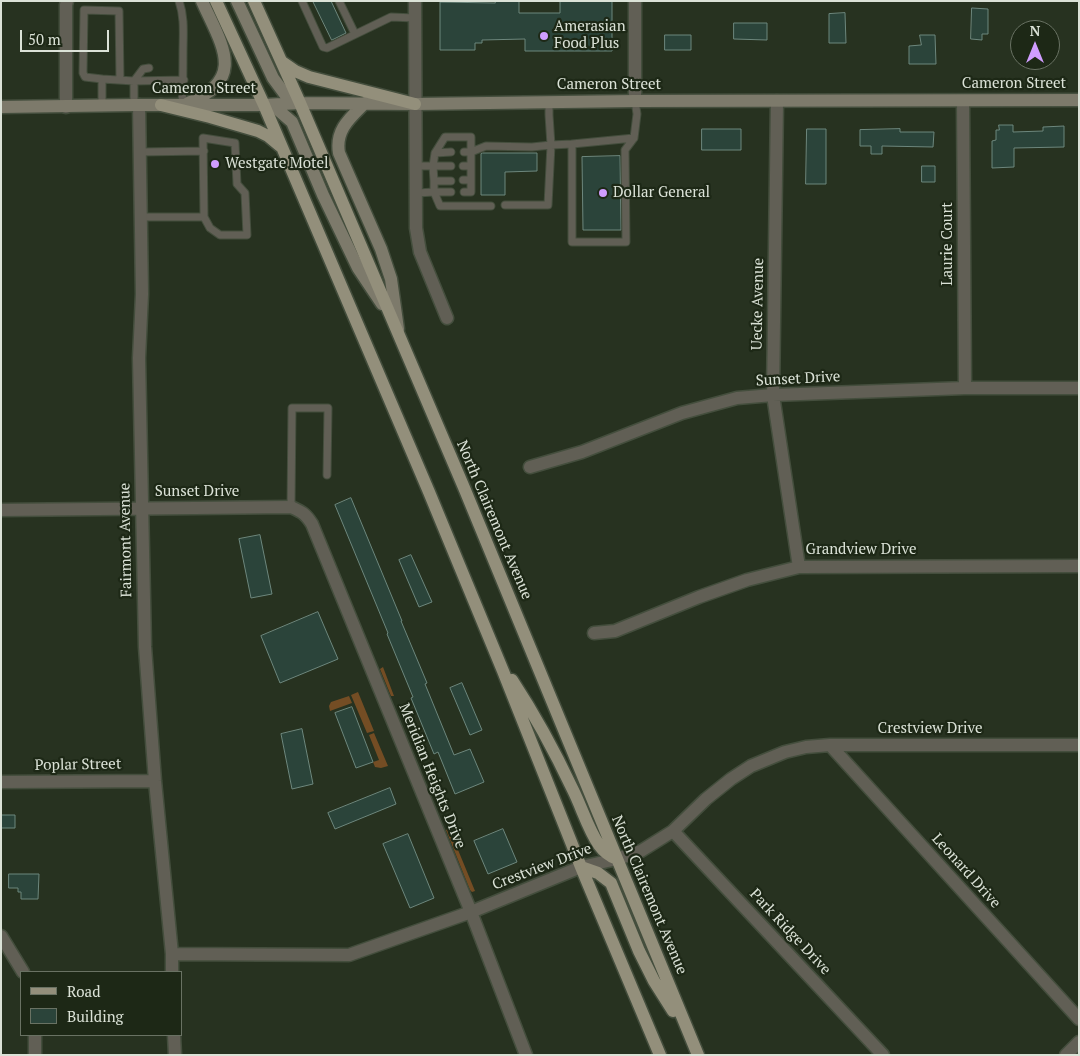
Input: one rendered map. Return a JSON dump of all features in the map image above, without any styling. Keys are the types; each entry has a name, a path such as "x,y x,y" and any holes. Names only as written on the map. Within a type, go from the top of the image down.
{"main road":[{"path":"182,105 198,99 216,86 222,77 225,67 226,60 222,46 202,1"},
{"path":"216,1 264,105 433,500 581,867 660,1055"},
{"path":"237,1 273,78 287,97 300,103"},
{"name":"North Clairemont Avenue","path":"254,1 300,103 465,490 698,1055"},
{"path":"281,61 309,77 415,104"},
{"name":"Cameron Street","path":"1,107 264,105 300,103 1079,100"},
{"path":"365,103 346,122 340,134 339,152 381,249 391,279 399,337"},
{"path":"161,105 258,131 268,136 283,149"},
{"path":"264,105 277,109 292,122 323,195 358,268 390,316"},
{"path":"496,653 552,746 598,844 609,856 617,859"},
{"path":"581,867 598,873 611,883 639,951 654,981 692,1040"}],"street":[{"path":"66,107 67,1"},
{"path":"415,1 416,228 420,252 447,318"},
{"path":"635,1 635,101"},
{"name":"Uecke Avenue","path":"777,101 773,395 799,567"},
{"name":"Laurie Court","path":"963,101 966,388"},
{"name":"Fairmont Avenue","path":"137,105 141,217 142,294 139,358 145,647 172,971"},
{"name":"Sunset Drive","path":"530,467 582,452 682,413 737,398 966,388 1079,388"},
{"name":"Sunset Drive","path":"1,510 297,510"},
{"name":"Meridian Heights Drive","path":"297,510 306,515 312,524 471,912 526,1055"},
{"name":"Grandview Drive","path":"594,633 615,631 739,583 799,567 1079,566"},
{"name":"Crestview Drive","path":"172,954 349,955 471,912 581,867 617,859 641,851 673,831 706,799 751,766 785,752 806,747 830,745 1079,745"},
{"name":"Leonard Drive","path":"830,745 1079,1020"},
{"name":"Poplar Street","path":"1,782 155,781"},
{"name":"Park Ridge Drive","path":"673,831 883,1055"},
{"path":"1,936 22,971"},
{"path":"35,1055 36,1036"},
{"path":"174,1036 175,1055"},
{"path":"1066,1055 1079,1042"}],"lane":[{"path":"179,1 184,23 180,68 184,80 182,105"},
{"path":"302,1 323,47 327,48 391,17 415,18"},
{"path":"339,1 355,34"},
{"path":"120,80 120,11 84,10 82,73 85,78 134,81 184,80"},
{"path":"137,105 134,81 143,69 149,68"},
{"path":"102,80 102,106"},
{"path":"572,144 572,242 626,242 625,150 634,138 635,101"},
{"path":"505,206 548,205 551,145 549,102"},
{"path":"471,206 467,192 467,152 471,137 445,137 436,152 433,166 434,192 440,206 471,206 491,206"},
{"path":"203,138 236,143 237,184 245,193 247,235 220,235 210,228 204,217 204,151 203,138"},
{"path":"467,152 486,146 532,147 634,138"},
{"path":"140,152 204,151"},
{"path":"436,152 451,152"},
{"path":"417,166 451,166"},
{"path":"434,180 451,180"},
{"path":"416,193 451,192"},
{"path":"141,217 204,217"},
{"path":"297,510 292,408 328,408 327,475"}],"shaded area":[{"path":"383,667 394,696 391,696 380,669"},
{"path":"358,692 374,731 367,733 351,695"},
{"path":"349,696 352,703 330,711 329,706 331,702"},
{"path":"374,733 388,766 375,767 373,762 379,760 369,735"},
{"path":"449,828 475,891 472,892 470,890 446,830"}],"building":[{"path":"313,1 331,1 346,33 332,40"},
{"path":"495,1 519,1 519,13 560,13 560,1 612,1 612,51 525,51 525,39 482,40 482,43 475,43 475,50 440,50 440,2 495,3"},
{"path":"972,8 988,9 988,34 982,34 982,40 971,39"},
{"path":"845,13 846,43 829,43 829,14"},
{"path":"734,23 767,23 767,40 734,39"},
{"path":"665,35 691,35 691,50 665,50"},
{"path":"920,35 935,35 936,64 909,64 909,46 921,45"},
{"path":"999,125 1013,125 1013,132 1043,131 1043,127 1064,126 1064,147 1014,148 1014,167 992,168 992,141 996,140 996,130 999,130"},
{"path":"702,129 741,129 741,150 702,150"},
{"path":"807,129 826,129 826,184 806,184"},
{"path":"900,129 900,132 934,132 933,147 882,146 882,154 871,154 871,146 860,146 860,130"},
{"path":"537,153 537,171 505,172 505,195 481,195 481,154"},
{"name":"Dollar General","path":"620,156 621,230 583,230 582,157"},
{"path":"922,166 935,166 935,182 922,182"},
{"path":"351,498 427,683 425,684 454,755 470,749 484,782 455,794 438,752 434,754 411,698 413,697 388,633 335,505"},
{"path":"260,535 272,594 251,598 239,539"},
{"path":"411,555 432,602 419,607 399,560"},
{"path":"318,612 338,659 280,683 261,636"},
{"path":"462,683 482,730 470,735 450,688"},
{"path":"352,707 373,762 356,768 335,713"},
{"path":"302,729 313,784 292,789 281,734"},
{"path":"390,788 396,804 335,829 328,813"},
{"path":"1,815 15,815 15,828 1,828"},
{"path":"503,829 517,862 488,874 474,841"},
{"path":"408,834 434,898 410,908 383,844"},
{"path":"9,874 39,874 38,899 21,899 21,892 18,892 18,888 9,888"}],"place":[{"name":"Amerasian Food Plus","path":"544,36"},
{"name":"Westgate Motel","path":"215,164"},
{"name":"Dollar General","path":"603,193"}]}
